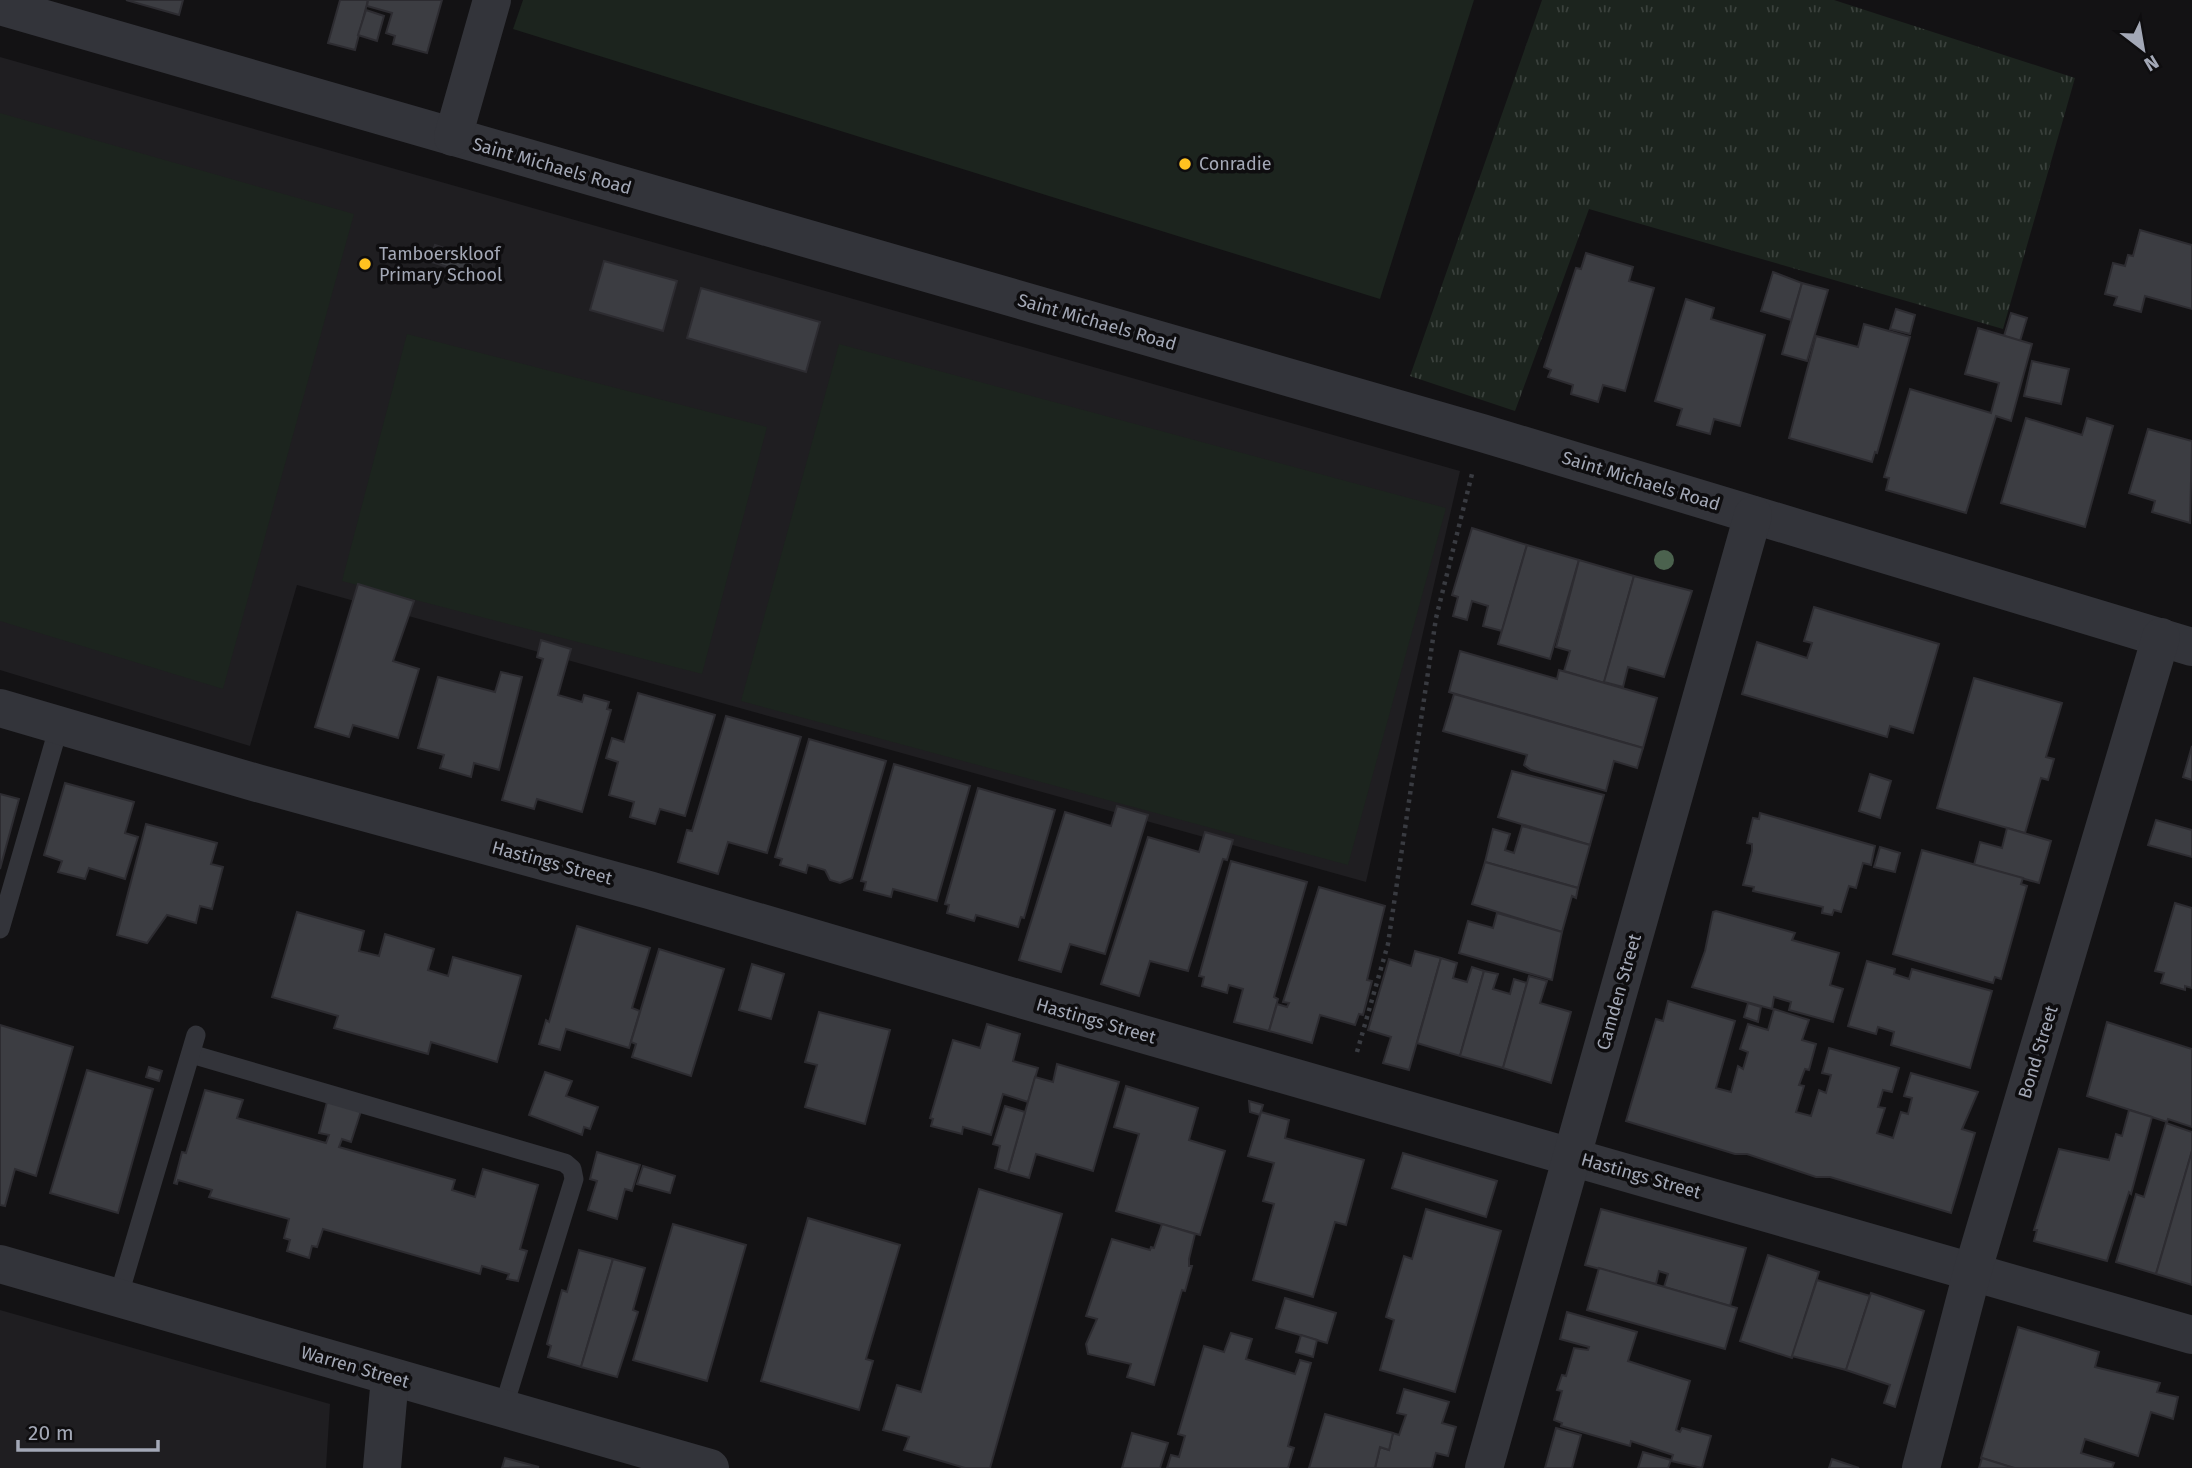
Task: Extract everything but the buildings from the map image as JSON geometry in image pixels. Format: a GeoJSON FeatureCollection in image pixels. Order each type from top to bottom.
{"type":"FeatureCollection","features":[{"type":"Feature","properties":{"kind":"street"},"geometry":{"type":"LineString","coordinates":[[453,137],[492,0]]}},
{"type":"Feature","properties":{"kind":"street","name":"Saint Michaels Road"},"geometry":{"type":"LineString","coordinates":[[0,6],[41,8],[453,137],[1482,433],[2176,642]]}},
{"type":"Feature","properties":{"kind":"street","name":"Camden Street"},"geometry":{"type":"LineString","coordinates":[[1484,1468],[1753,515]]}},
{"type":"Feature","properties":{"kind":"street","name":"Bond Street"},"geometry":{"type":"LineString","coordinates":[[1921,1468],[1972,1273],[2176,642]]}},
{"type":"Feature","properties":{"kind":"street","name":"Hastings Street"},"geometry":{"type":"LineString","coordinates":[[0,708],[649,890],[2192,1335]]}},
{"type":"Feature","properties":{"kind":"street","name":"Warren Street"},"geometry":{"type":"LineString","coordinates":[[0,1264],[710,1468]]}},
{"type":"Feature","properties":{"kind":"street"},"geometry":{"type":"LineString","coordinates":[[382,1468],[390,1377]]}},
{"type":"Feature","properties":{"kind":"lane"},"geometry":{"type":"LineString","coordinates":[[0,929],[59,726]]}},
{"type":"Feature","properties":{"kind":"lane"},"geometry":{"type":"LineString","coordinates":[[118,1298],[194,1044],[565,1163],[572,1169],[574,1179],[503,1409]]}},
{"type":"Feature","properties":{"kind":"path"},"geometry":{"type":"LineString","coordinates":[[1346,1092],[1388,944],[1436,618],[1482,433]]}},
{"type":"Feature","properties":{"kind":"shaded area","name":"Tamboerskloof Primary School"},"geometry":{"type":"Polygon","coordinates":[[[0,57],[1460,471],[1366,882],[297,585],[250,746],[0,670],[0,57]]]}},
{"type":"Feature","properties":{"kind":"shaded area"},"geometry":{"type":"Polygon","coordinates":[[[0,1310],[330,1404],[326,1468],[0,1468],[0,1310]]]}},
{"type":"Feature","properties":{"kind":"green space","name":"Conradie"},"geometry":{"type":"Polygon","coordinates":[[[523,0],[1474,0],[1380,299],[513,29],[523,0]]]}},
{"type":"Feature","properties":{"kind":"green space"},"geometry":{"type":"Polygon","coordinates":[[[1542,0],[1834,0],[2075,78],[2003,329],[1589,209],[1515,411],[1410,376],[1542,0]]]}},
{"type":"Feature","properties":{"kind":"green space"},"geometry":{"type":"Polygon","coordinates":[[[0,113],[354,214],[223,689],[0,621],[0,113]]]}},
{"type":"Feature","properties":{"kind":"green space"},"geometry":{"type":"Polygon","coordinates":[[[407,334],[767,427],[702,674],[342,581],[407,334]]]}},
{"type":"Feature","properties":{"kind":"green space"},"geometry":{"type":"Polygon","coordinates":[[[839,344],[1446,508],[1348,865],[741,701],[839,344]]]}},
{"type":"Feature","properties":{"kind":"place","name":"Conradie"},"geometry":{"type":"Point","coordinates":[1185,164]}},
{"type":"Feature","properties":{"kind":"place","name":"Tamboerskloof Primary School"},"geometry":{"type":"Point","coordinates":[365,264]}}]}
